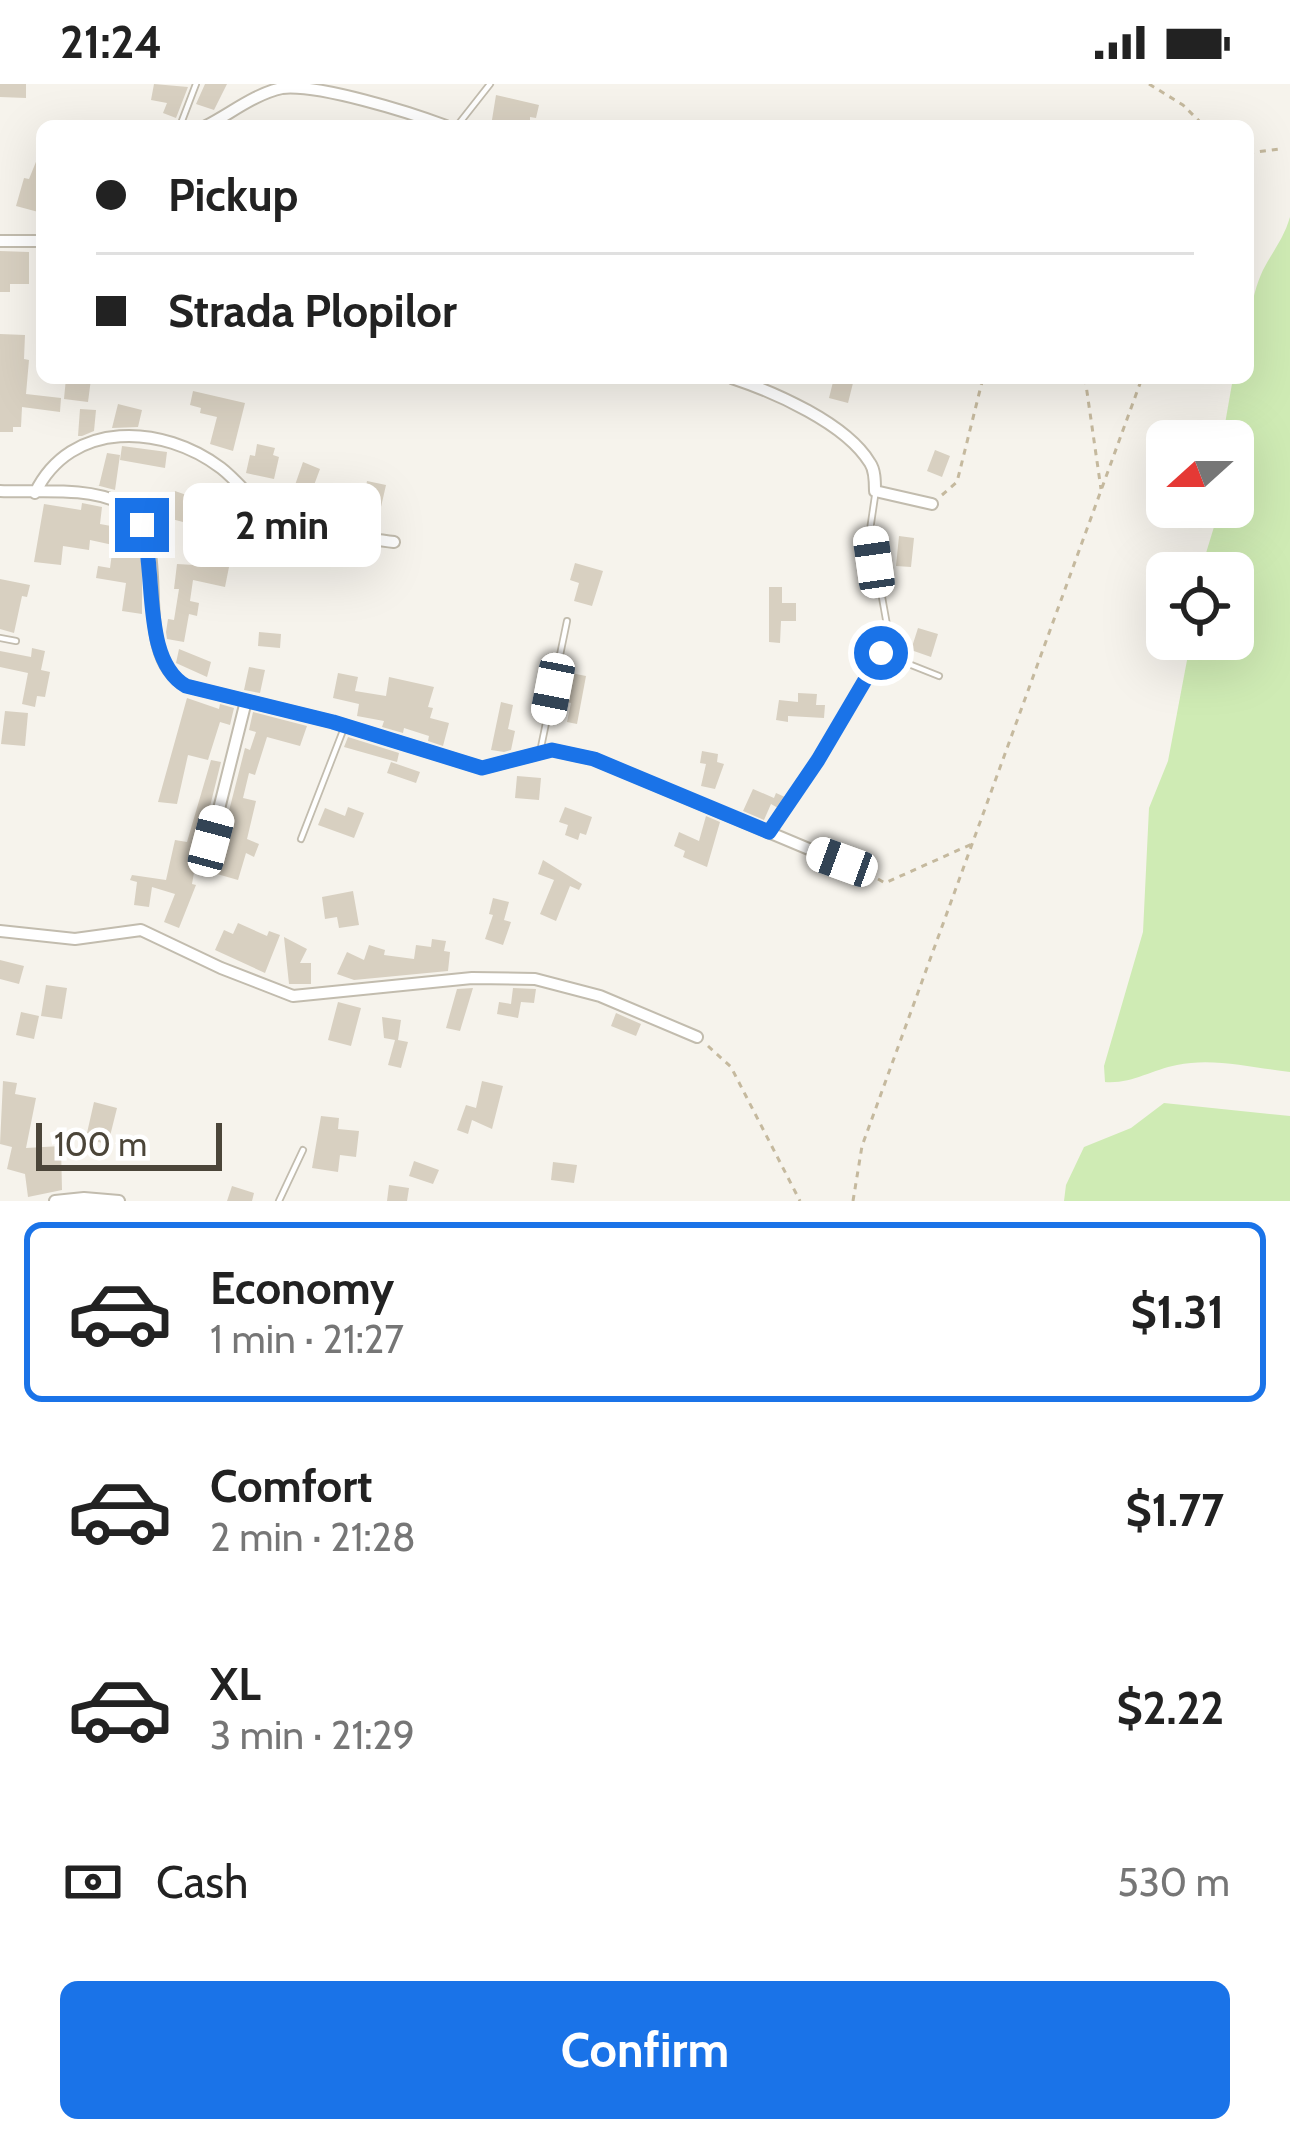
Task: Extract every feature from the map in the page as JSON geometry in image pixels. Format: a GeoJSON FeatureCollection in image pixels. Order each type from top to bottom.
{"type":"FeatureCollection","features":[{"type":"Feature","properties":{"kind":"street"},"geometry":{"type":"LineString","coordinates":[[218,120],[284,87],[337,94],[430,120]]}},
{"type":"Feature","properties":{"kind":"street"},"geometry":{"type":"LineString","coordinates":[[0,241],[36,241]]}},
{"type":"Feature","properties":{"kind":"street"},"geometry":{"type":"LineString","coordinates":[[749,384],[835,429],[873,466],[875,490],[932,504]]}},
{"type":"Feature","properties":{"kind":"street"},"geometry":{"type":"LineString","coordinates":[[35,493],[60,461],[82,444],[112,435],[148,437],[179,444],[217,465],[264,510],[287,524],[394,542]]}},
{"type":"Feature","properties":{"kind":"street"},"geometry":{"type":"LineString","coordinates":[[0,491],[104,496],[134,513],[147,540],[165,668],[186,686],[482,768],[552,750],[594,759],[866,873]]}},
{"type":"Feature","properties":{"kind":"street"},"geometry":{"type":"LineString","coordinates":[[204,869],[246,701]]}},
{"type":"Feature","properties":{"kind":"street"},"geometry":{"type":"LineString","coordinates":[[0,931],[75,939],[141,929],[293,996],[472,978],[536,980],[600,996],[697,1037]]}},
{"type":"Feature","properties":{"kind":"street"},"geometry":{"type":"LineString","coordinates":[[55,1201],[119,1201]]}},
{"type":"Feature","properties":{"kind":"lane"},"geometry":{"type":"LineString","coordinates":[[182,120],[196,84]]}},
{"type":"Feature","properties":{"kind":"lane"},"geometry":{"type":"LineString","coordinates":[[462,120],[490,84]]}},
{"type":"Feature","properties":{"kind":"lane"},"geometry":{"type":"LineString","coordinates":[[769,832],[881,653],[887,625],[870,530],[875,490]]}},
{"type":"Feature","properties":{"kind":"lane"},"geometry":{"type":"LineString","coordinates":[[540,752],[567,621]]}},
{"type":"Feature","properties":{"kind":"lane"},"geometry":{"type":"LineString","coordinates":[[0,638],[16,641]]}},
{"type":"Feature","properties":{"kind":"lane"},"geometry":{"type":"LineString","coordinates":[[881,653],[939,676]]}},
{"type":"Feature","properties":{"kind":"lane"},"geometry":{"type":"LineString","coordinates":[[301,839],[344,728]]}},
{"type":"Feature","properties":{"kind":"lane"},"geometry":{"type":"LineString","coordinates":[[279,1201],[303,1150]]}},
{"type":"Feature","properties":{"kind":"path"},"geometry":{"type":"LineString","coordinates":[[1149,84],[1198,120]]}},
{"type":"Feature","properties":{"kind":"path"},"geometry":{"type":"LineString","coordinates":[[1254,151],[1279,148]]}},
{"type":"Feature","properties":{"kind":"path"},"geometry":{"type":"LineString","coordinates":[[932,504],[957,482],[982,384]]}},
{"type":"Feature","properties":{"kind":"path"},"geometry":{"type":"LineString","coordinates":[[1086,384],[1101,490]]}},
{"type":"Feature","properties":{"kind":"path"},"geometry":{"type":"LineString","coordinates":[[853,1201],[862,1146],[1140,384]]}},
{"type":"Feature","properties":{"kind":"path"},"geometry":{"type":"LineString","coordinates":[[866,873],[885,883],[972,844]]}},
{"type":"Feature","properties":{"kind":"path"},"geometry":{"type":"LineString","coordinates":[[697,1037],[731,1066],[800,1201]]}},
{"type":"Feature","properties":{"kind":"green space"},"geometry":{"type":"Polygon","coordinates":[[[1290,217],[1290,1072],[1191,1063],[1105,1082],[1104,1066],[1143,932],[1149,808],[1168,761],[1187,660],[1254,660],[1254,552],[1206,552],[1214,528],[1254,528],[1254,420],[1226,420],[1232,384],[1254,384],[1254,296],[1290,217]]]}},
{"type":"Feature","properties":{"kind":"green space"},"geometry":{"type":"Polygon","coordinates":[[[1164,1103],[1290,1116],[1290,1201],[1064,1201],[1066,1185],[1084,1147],[1131,1128],[1164,1103]]]}},
{"type":"Feature","properties":{"kind":"building"},"geometry":{"type":"Polygon","coordinates":[[[0,84],[26,84],[26,98],[0,97],[0,84]]]}},
{"type":"Feature","properties":{"kind":"building"},"geometry":{"type":"Polygon","coordinates":[[[154,84],[188,87],[176,118],[163,113],[167,103],[151,100],[154,84]]]}},
{"type":"Feature","properties":{"kind":"building"},"geometry":{"type":"Polygon","coordinates":[[[205,84],[227,84],[214,110],[196,104],[205,84]]]}},
{"type":"Feature","properties":{"kind":"building"},"geometry":{"type":"Polygon","coordinates":[[[496,95],[539,105],[536,118],[530,120],[492,120],[496,95]]]}},
{"type":"Feature","properties":{"kind":"building"},"geometry":{"type":"Polygon","coordinates":[[[36,162],[36,211],[16,206],[24,178],[29,179],[36,162]]]}},
{"type":"Feature","properties":{"kind":"building"},"geometry":{"type":"Polygon","coordinates":[[[0,251],[29,252],[29,284],[10,284],[10,292],[0,292],[0,251]]]}},
{"type":"Feature","properties":{"kind":"building"},"geometry":{"type":"Polygon","coordinates":[[[0,334],[25,335],[26,394],[61,398],[60,412],[22,407],[21,427],[13,427],[13,432],[0,432],[0,334]]]}},
{"type":"Feature","properties":{"kind":"building"},"geometry":{"type":"Polygon","coordinates":[[[65,384],[90,384],[88,402],[64,399],[65,384]]]}},
{"type":"Feature","properties":{"kind":"building"},"geometry":{"type":"Polygon","coordinates":[[[832,384],[853,384],[848,403],[829,398],[832,384]]]}},
{"type":"Feature","properties":{"kind":"building"},"geometry":{"type":"Polygon","coordinates":[[[193,391],[245,403],[233,451],[210,444],[217,417],[190,405],[193,391]]]}},
{"type":"Feature","properties":{"kind":"building"},"geometry":{"type":"Polygon","coordinates":[[[118,404],[142,410],[138,427],[112,428],[118,404]]]}},
{"type":"Feature","properties":{"kind":"building"},"geometry":{"type":"Polygon","coordinates":[[[80,409],[96,410],[94,431],[78,436],[80,409]]]}},
{"type":"Feature","properties":{"kind":"building"},"geometry":{"type":"Polygon","coordinates":[[[257,444],[275,448],[273,455],[279,457],[274,479],[246,473],[257,444]]]}},
{"type":"Feature","properties":{"kind":"building"},"geometry":{"type":"Polygon","coordinates":[[[122,446],[167,452],[165,468],[120,460],[122,446]]]}},
{"type":"Feature","properties":{"kind":"building"},"geometry":{"type":"Polygon","coordinates":[[[935,450],[950,456],[942,477],[927,471],[935,450]]]}},
{"type":"Feature","properties":{"kind":"building"},"geometry":{"type":"Polygon","coordinates":[[[107,453],[120,455],[115,490],[99,486],[107,453]]]}},
{"type":"Feature","properties":{"kind":"building"},"geometry":{"type":"Polygon","coordinates":[[[303,462],[320,469],[307,504],[327,511],[335,487],[364,497],[367,481],[386,485],[376,529],[352,522],[350,527],[312,521],[286,511],[303,462]]]}},
{"type":"Feature","properties":{"kind":"building"},"geometry":{"type":"Polygon","coordinates":[[[175,491],[212,504],[206,528],[164,517],[167,500],[174,501],[175,491]]]}},
{"type":"Feature","properties":{"kind":"building"},"geometry":{"type":"Polygon","coordinates":[[[82,503],[102,507],[100,524],[133,530],[142,565],[142,614],[122,611],[126,583],[96,578],[98,566],[110,568],[113,545],[90,540],[89,550],[63,546],[61,565],[34,562],[44,504],[81,510],[82,503]]]}},
{"type":"Feature","properties":{"kind":"building"},"geometry":{"type":"Polygon","coordinates":[[[249,524],[262,527],[259,541],[278,545],[274,566],[258,563],[260,553],[249,550],[249,524]]]}},
{"type":"Feature","properties":{"kind":"building"},"geometry":{"type":"Polygon","coordinates":[[[295,536],[330,544],[327,553],[293,542],[295,536]]]}},
{"type":"Feature","properties":{"kind":"building"},"geometry":{"type":"Polygon","coordinates":[[[899,536],[914,538],[911,567],[896,566],[899,536]]]}},
{"type":"Feature","properties":{"kind":"building"},"geometry":{"type":"Polygon","coordinates":[[[575,563],[603,571],[592,606],[574,601],[579,583],[570,580],[575,563]]]}},
{"type":"Feature","properties":{"kind":"building"},"geometry":{"type":"Polygon","coordinates":[[[177,564],[229,567],[225,587],[193,580],[190,601],[199,603],[197,616],[189,614],[184,642],[167,639],[166,632],[168,619],[174,620],[177,564]]]}},
{"type":"Feature","properties":{"kind":"building"},"geometry":{"type":"Polygon","coordinates":[[[0,579],[30,585],[27,597],[22,596],[14,633],[0,629],[0,579]]]}},
{"type":"Feature","properties":{"kind":"building"},"geometry":{"type":"Polygon","coordinates":[[[769,587],[782,587],[782,603],[796,603],[796,621],[781,621],[780,643],[769,642],[769,587]]]}},
{"type":"Feature","properties":{"kind":"building"},"geometry":{"type":"Polygon","coordinates":[[[918,628],[938,634],[931,657],[911,650],[918,628]]]}},
{"type":"Feature","properties":{"kind":"building"},"geometry":{"type":"Polygon","coordinates":[[[259,632],[281,634],[280,648],[258,646],[259,632]]]}},
{"type":"Feature","properties":{"kind":"building"},"geometry":{"type":"Polygon","coordinates":[[[32,648],[45,651],[41,670],[50,672],[45,697],[37,696],[35,707],[22,704],[28,673],[0,667],[0,651],[31,657],[32,648]]]}},
{"type":"Feature","properties":{"kind":"building"},"geometry":{"type":"Polygon","coordinates":[[[179,649],[211,662],[207,677],[176,663],[179,649]]]}},
{"type":"Feature","properties":{"kind":"building"},"geometry":{"type":"Polygon","coordinates":[[[249,667],[265,670],[260,693],[244,690],[249,667]]]}},
{"type":"Feature","properties":{"kind":"building"},"geometry":{"type":"Polygon","coordinates":[[[566,672],[586,676],[577,724],[567,722],[571,703],[560,701],[566,672]]]}},
{"type":"Feature","properties":{"kind":"building"},"geometry":{"type":"Polygon","coordinates":[[[338,673],[358,677],[355,691],[386,696],[389,677],[434,687],[430,718],[449,723],[443,746],[428,741],[429,736],[404,728],[403,733],[382,727],[384,721],[357,716],[359,704],[333,698],[338,673]]]}},
{"type":"Feature","properties":{"kind":"building"},"geometry":{"type":"Polygon","coordinates":[[[798,693],[817,694],[816,705],[825,705],[824,718],[776,720],[779,700],[798,702],[798,693]]]}},
{"type":"Feature","properties":{"kind":"building"},"geometry":{"type":"Polygon","coordinates":[[[187,698],[219,709],[220,704],[234,708],[230,725],[220,722],[208,760],[188,755],[177,804],[158,802],[187,698]]]}},
{"type":"Feature","properties":{"kind":"building"},"geometry":{"type":"Polygon","coordinates":[[[501,702],[513,705],[508,729],[515,731],[511,750],[504,752],[491,750],[501,702]]]}},
{"type":"Feature","properties":{"kind":"building"},"geometry":{"type":"Polygon","coordinates":[[[5,711],[28,713],[25,746],[1,744],[5,711]]]}},
{"type":"Feature","properties":{"kind":"building"},"geometry":{"type":"Polygon","coordinates":[[[253,712],[307,726],[300,746],[267,737],[255,775],[249,773],[243,798],[256,801],[247,839],[259,844],[254,857],[246,853],[238,880],[217,874],[215,866],[245,748],[250,750],[256,732],[249,730],[253,712]]]}},
{"type":"Feature","properties":{"kind":"building"},"geometry":{"type":"Polygon","coordinates":[[[348,737],[399,753],[397,762],[344,747],[348,737]]]}},
{"type":"Feature","properties":{"kind":"building"},"geometry":{"type":"Polygon","coordinates":[[[702,751],[718,754],[717,762],[724,764],[715,789],[701,786],[706,764],[700,763],[702,751]]]}},
{"type":"Feature","properties":{"kind":"building"},"geometry":{"type":"Polygon","coordinates":[[[211,760],[221,762],[195,867],[192,884],[196,885],[179,928],[164,922],[175,894],[152,887],[149,907],[134,905],[137,882],[130,880],[132,875],[166,880],[175,840],[187,842],[211,760]]]}},
{"type":"Feature","properties":{"kind":"building"},"geometry":{"type":"Polygon","coordinates":[[[391,762],[420,772],[416,783],[387,773],[391,762]]]}},
{"type":"Feature","properties":{"kind":"building"},"geometry":{"type":"Polygon","coordinates":[[[517,776],[541,778],[539,800],[515,798],[517,776]]]}},
{"type":"Feature","properties":{"kind":"building"},"geometry":{"type":"Polygon","coordinates":[[[753,789],[774,798],[776,793],[785,797],[778,808],[771,804],[764,820],[743,811],[753,789]]]}},
{"type":"Feature","properties":{"kind":"building"},"geometry":{"type":"Polygon","coordinates":[[[348,807],[364,813],[354,838],[318,825],[325,808],[345,816],[348,807]]]}},
{"type":"Feature","properties":{"kind":"building"},"geometry":{"type":"Polygon","coordinates":[[[565,807],[592,817],[586,835],[580,833],[578,840],[565,835],[568,825],[559,822],[565,807]]]}},
{"type":"Feature","properties":{"kind":"building"},"geometry":{"type":"Polygon","coordinates":[[[706,816],[720,822],[707,867],[683,857],[685,851],[674,846],[679,832],[699,841],[706,816]]]}},
{"type":"Feature","properties":{"kind":"building"},"geometry":{"type":"Polygon","coordinates":[[[543,860],[582,884],[579,890],[570,886],[556,921],[540,914],[554,880],[538,874],[543,860]]]}},
{"type":"Feature","properties":{"kind":"building"},"geometry":{"type":"Polygon","coordinates":[[[353,891],[359,925],[339,928],[337,917],[325,919],[322,897],[353,891]]]}},
{"type":"Feature","properties":{"kind":"building"},"geometry":{"type":"Polygon","coordinates":[[[493,898],[509,902],[504,920],[511,922],[503,945],[485,939],[493,898]]]}},
{"type":"Feature","properties":{"kind":"building"},"geometry":{"type":"Polygon","coordinates":[[[238,923],[267,936],[269,931],[280,935],[265,973],[215,950],[224,930],[233,934],[238,923]]]}},
{"type":"Feature","properties":{"kind":"building"},"geometry":{"type":"Polygon","coordinates":[[[284,937],[307,949],[300,963],[311,963],[311,984],[289,984],[284,937]]]}},
{"type":"Feature","properties":{"kind":"building"},"geometry":{"type":"Polygon","coordinates":[[[432,939],[446,941],[448,971],[354,980],[337,974],[347,952],[364,960],[369,945],[385,950],[384,955],[414,959],[416,945],[431,947],[432,939]]]}},
{"type":"Feature","properties":{"kind":"building"},"geometry":{"type":"Polygon","coordinates":[[[0,960],[24,966],[19,984],[0,979],[0,960]]]}},
{"type":"Feature","properties":{"kind":"building"},"geometry":{"type":"Polygon","coordinates":[[[46,985],[67,988],[62,1019],[41,1016],[46,985]]]}},
{"type":"Feature","properties":{"kind":"building"},"geometry":{"type":"Polygon","coordinates":[[[473,988],[460,1031],[446,1028],[457,989],[473,988]]]}},
{"type":"Feature","properties":{"kind":"building"},"geometry":{"type":"Polygon","coordinates":[[[513,988],[536,989],[534,1003],[521,1002],[518,1018],[497,1014],[499,1002],[511,1004],[513,988]]]}},
{"type":"Feature","properties":{"kind":"building"},"geometry":{"type":"Polygon","coordinates":[[[338,1002],[361,1008],[351,1046],[328,1040],[338,1002]]]}},
{"type":"Feature","properties":{"kind":"building"},"geometry":{"type":"Polygon","coordinates":[[[21,1012],[39,1016],[34,1039],[16,1035],[21,1012]]]}},
{"type":"Feature","properties":{"kind":"building"},"geometry":{"type":"Polygon","coordinates":[[[616,1013],[641,1024],[636,1036],[611,1026],[616,1013]]]}},
{"type":"Feature","properties":{"kind":"building"},"geometry":{"type":"Polygon","coordinates":[[[382,1017],[401,1020],[398,1040],[408,1042],[401,1068],[388,1065],[395,1040],[384,1038],[382,1017]]]}},
{"type":"Feature","properties":{"kind":"building"},"geometry":{"type":"Polygon","coordinates":[[[3,1081],[17,1083],[15,1094],[36,1098],[26,1148],[61,1146],[62,1190],[28,1197],[25,1174],[7,1169],[12,1147],[0,1144],[3,1081]]]}},
{"type":"Feature","properties":{"kind":"building"},"geometry":{"type":"Polygon","coordinates":[[[482,1081],[503,1086],[492,1129],[472,1120],[468,1134],[457,1130],[466,1105],[476,1108],[482,1081]]]}},
{"type":"Feature","properties":{"kind":"building"},"geometry":{"type":"Polygon","coordinates":[[[94,1102],[117,1108],[108,1144],[87,1133],[94,1102]]]}},
{"type":"Feature","properties":{"kind":"building"},"geometry":{"type":"Polygon","coordinates":[[[321,1116],[339,1118],[338,1129],[359,1131],[356,1157],[340,1155],[338,1172],[312,1168],[321,1116]]]}},
{"type":"Feature","properties":{"kind":"building"},"geometry":{"type":"Polygon","coordinates":[[[414,1161],[439,1170],[433,1184],[409,1176],[414,1161]]]}},
{"type":"Feature","properties":{"kind":"building"},"geometry":{"type":"Polygon","coordinates":[[[553,1162],[577,1165],[574,1183],[551,1180],[553,1162]]]}},
{"type":"Feature","properties":{"kind":"building"},"geometry":{"type":"Polygon","coordinates":[[[389,1185],[409,1188],[407,1201],[387,1201],[389,1185]]]}},
{"type":"Feature","properties":{"kind":"building"},"geometry":{"type":"Polygon","coordinates":[[[232,1186],[254,1193],[252,1201],[227,1201],[232,1186]]]}},
{"type":"Feature","properties":{"kind":"route"},"geometry":{"type":"LineString","coordinates":[[142,525],[160,656],[171,677],[186,686],[333,722],[482,768],[552,750],[594,759],[769,832],[846,716],[881,653]]}}]}
